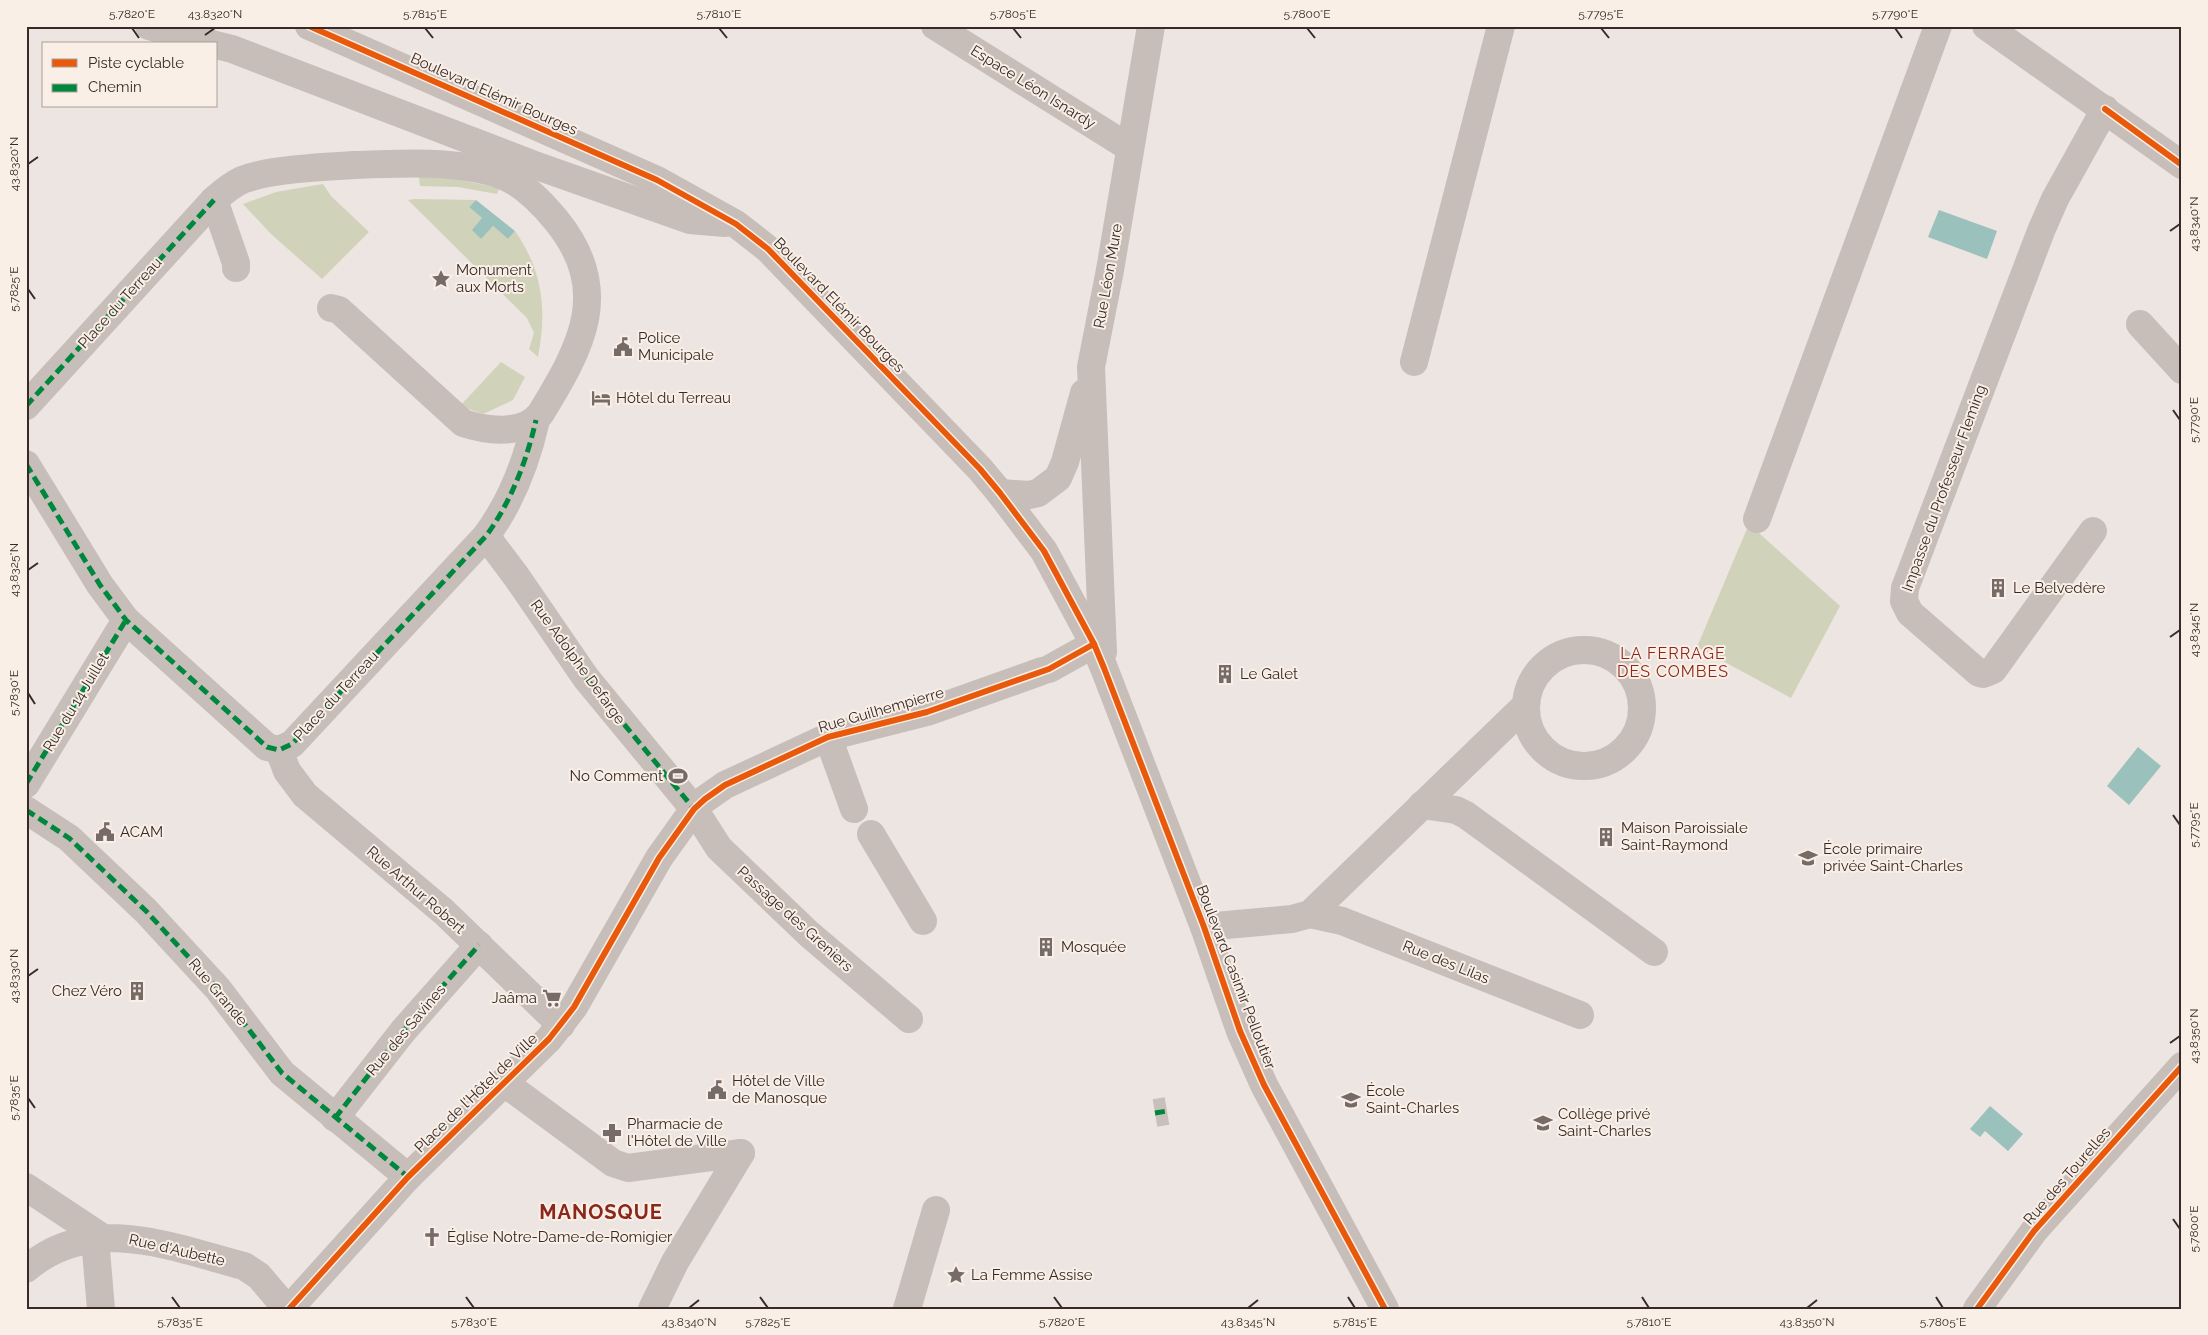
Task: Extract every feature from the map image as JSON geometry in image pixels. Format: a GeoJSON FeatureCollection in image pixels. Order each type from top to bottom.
{"type":"FeatureCollection","features":[{"type":"Feature","properties":{"kind":"street"},"geometry":{"type":"LineString","coordinates":[[149,26],[205,42]]}},
{"type":"Feature","properties":{"kind":"street","name":"Boulevard Elémir Bourges"},"geometry":{"type":"LineString","coordinates":[[309,26],[652,178],[736,224],[768,249],[1000,493],[1044,551],[1099,656]]}},
{"type":"Feature","properties":{"kind":"street","name":"Espace Léon Isnardy"},"geometry":{"type":"LineString","coordinates":[[936,26],[1130,148]]}},
{"type":"Feature","properties":{"kind":"street","name":"Rue Léon Mure"},"geometry":{"type":"LineString","coordinates":[[1099,582],[1091,368],[1152,26]]}},
{"type":"Feature","properties":{"kind":"street"},"geometry":{"type":"LineString","coordinates":[[1414,362],[1501,26]]}},
{"type":"Feature","properties":{"kind":"street"},"geometry":{"type":"LineString","coordinates":[[1757,520],[1938,26]]}},
{"type":"Feature","properties":{"kind":"street"},"geometry":{"type":"LineString","coordinates":[[1986,26],[2182,165]]}},
{"type":"Feature","properties":{"kind":"street"},"geometry":{"type":"LineString","coordinates":[[218,46],[232,49],[513,164],[690,220],[736,224]]}},
{"type":"Feature","properties":{"kind":"street","name":"Impasse du Professeur Fleming"},"geometry":{"type":"LineString","coordinates":[[2093,531],[1993,670],[1988,674],[1983,674],[1974,669],[1914,617],[1904,601],[1905,588],[2041,231],[2055,199],[2105,109]]}},
{"type":"Feature","properties":{"kind":"street","name":"Place du Terreau"},"geometry":{"type":"LineString","coordinates":[[26,406],[214,200],[232,185],[253,176],[314,168],[406,162],[477,168],[513,164],[532,194],[565,231],[578,255],[585,278],[588,295],[584,329],[578,348],[536,420],[526,461],[500,515],[486,536],[292,744],[279,750],[267,747],[126,620],[100,585],[26,464]]}},
{"type":"Feature","properties":{"kind":"street"},"geometry":{"type":"LineString","coordinates":[[214,200],[236,263],[236,268]]}},
{"type":"Feature","properties":{"kind":"street"},"geometry":{"type":"LineString","coordinates":[[331,308],[338,310],[463,423],[482,429],[501,431],[536,420]]}},
{"type":"Feature","properties":{"kind":"street"},"geometry":{"type":"LineString","coordinates":[[2140,324],[2182,370]]}},
{"type":"Feature","properties":{"kind":"street"},"geometry":{"type":"LineString","coordinates":[[1000,493],[1033,494],[1054,482],[1064,468],[1091,368]]}},
{"type":"Feature","properties":{"kind":"street","name":"Rue Adolphe Defarge"},"geometry":{"type":"LineString","coordinates":[[486,536],[586,678],[694,809]]}},
{"type":"Feature","properties":{"kind":"street"},"geometry":{"type":"LineString","coordinates":[[1044,551],[1099,582],[1099,656]]}},
{"type":"Feature","properties":{"kind":"street","name":"Rue du 14 Juillet"},"geometry":{"type":"LineString","coordinates":[[26,784],[126,620]]}},
{"type":"Feature","properties":{"kind":"street"},"geometry":{"type":"LineString","coordinates":[[1310,914],[1526,704],[1530,686],[1541,669],[1556,657],[1574,651],[1594,650],[1612,657],[1627,669],[1638,685],[1642,704],[1641,723],[1633,740],[1620,754],[1603,764],[1584,767],[1566,763],[1549,754],[1536,741],[1528,723],[1526,704]]}},
{"type":"Feature","properties":{"kind":"street","name":"Rue Guilhempierre"},"geometry":{"type":"LineString","coordinates":[[560,1025],[574,1006],[659,858],[694,809],[725,785],[828,737],[927,712],[1045,670],[1099,656]]}},
{"type":"Feature","properties":{"kind":"street","name":"Boulevard Casimir Pelloutier"},"geometry":{"type":"LineString","coordinates":[[1099,656],[1204,927],[1240,1031],[1264,1086],[1385,1309]]}},
{"type":"Feature","properties":{"kind":"street"},"geometry":{"type":"LineString","coordinates":[[828,737],[854,809]]}},
{"type":"Feature","properties":{"kind":"street","name":"Rue Arthur Robert"},"geometry":{"type":"LineString","coordinates":[[279,750],[287,771],[305,795],[444,912],[560,1025]]}},
{"type":"Feature","properties":{"kind":"street"},"geometry":{"type":"LineString","coordinates":[[1422,805],[1456,810],[1466,815],[1654,952]]}},
{"type":"Feature","properties":{"kind":"street","name":"Passage des Greniers"},"geometry":{"type":"LineString","coordinates":[[694,809],[718,848],[727,858],[809,934],[909,1019]]}},
{"type":"Feature","properties":{"kind":"street","name":"Rue Grande"},"geometry":{"type":"LineString","coordinates":[[26,810],[69,838],[146,911],[218,989],[282,1073],[408,1177]]}},
{"type":"Feature","properties":{"kind":"street"},"geometry":{"type":"LineString","coordinates":[[871,834],[923,921]]}},
{"type":"Feature","properties":{"kind":"street","name":"Boulevard Casimir Pelloutier"},"geometry":{"type":"LineString","coordinates":[[1204,927],[1292,919],[1310,914]]}},
{"type":"Feature","properties":{"kind":"street","name":"Rue des Lilas"},"geometry":{"type":"LineString","coordinates":[[1310,914],[1342,921],[1580,1015]]}},
{"type":"Feature","properties":{"kind":"street","name":"Rue des Savines"},"geometry":{"type":"LineString","coordinates":[[335,1118],[403,1031],[479,945]]}},
{"type":"Feature","properties":{"kind":"street","name":"Place de l'Hôtel de Ville"},"geometry":{"type":"LineString","coordinates":[[288,1309],[408,1177],[549,1039],[560,1025]]}},
{"type":"Feature","properties":{"kind":"street","name":"Rue des Tourelles"},"geometry":{"type":"LineString","coordinates":[[1977,1309],[2034,1231],[2182,1066]]}},
{"type":"Feature","properties":{"kind":"street","name":"Place de l'Hôtel de Ville"},"geometry":{"type":"LineString","coordinates":[[503,1082],[621,1167],[628,1168],[741,1153],[675,1262],[652,1309]]}},
{"type":"Feature","properties":{"kind":"street"},"geometry":{"type":"LineString","coordinates":[[26,1187],[99,1238],[101,1309]]}},
{"type":"Feature","properties":{"kind":"street"},"geometry":{"type":"LineString","coordinates":[[907,1309],[936,1210]]}},
{"type":"Feature","properties":{"kind":"street","name":"Rue d'Aubette"},"geometry":{"type":"LineString","coordinates":[[26,1269],[49,1252],[62,1246],[99,1238],[144,1240],[244,1266],[258,1276],[288,1309]]}},
{"type":"Feature","properties":{"kind":"green space"},"geometry":{"type":"Polygon","coordinates":[[[419,177],[456,179],[499,188],[497,194],[458,187],[420,186],[419,177]]]}},
{"type":"Feature","properties":{"kind":"green space"},"geometry":{"type":"Polygon","coordinates":[[[323,184],[331,196],[369,232],[322,279],[271,234],[243,204],[276,192],[323,184]]]}},
{"type":"Feature","properties":{"kind":"green space"},"geometry":{"type":"Polygon","coordinates":[[[408,200],[476,200],[469,207],[482,218],[480,239],[493,226],[508,239],[515,231],[532,261],[540,291],[542,323],[538,357],[529,349],[534,333],[527,318],[408,200]]]}},
{"type":"Feature","properties":{"kind":"green space"},"geometry":{"type":"Polygon","coordinates":[[[501,362],[525,377],[513,400],[483,414],[460,406],[501,362]]]}},
{"type":"Feature","properties":{"kind":"green space"},"geometry":{"type":"Polygon","coordinates":[[[1749,524],[1840,606],[1791,698],[1697,647],[1749,524]]]}},
{"type":"Feature","properties":{"kind":"water"},"geometry":{"type":"Polygon","coordinates":[[[476,200],[515,231],[508,239],[493,226],[481,239],[472,230],[482,218],[469,207],[476,200]]]}},
{"type":"Feature","properties":{"kind":"water"},"geometry":{"type":"Polygon","coordinates":[[[1939,210],[1997,231],[1987,259],[1928,237],[1939,210]]]}},
{"type":"Feature","properties":{"kind":"water"},"geometry":{"type":"Polygon","coordinates":[[[2138,747],[2161,766],[2129,805],[2107,786],[2138,747]]]}},
{"type":"Feature","properties":{"kind":"water"},"geometry":{"type":"Polygon","coordinates":[[[1990,1106],[2023,1134],[2008,1151],[1985,1131],[1980,1137],[1970,1129],[1990,1106]]]}},
{"type":"Feature","properties":{"kind":"tunnel"},"geometry":{"type":"LineString","coordinates":[[1155,1113],[1167,1111]]}},
{"type":"Feature","properties":{"kind":"marked path"},"geometry":{"type":"LineString","coordinates":[[26,406],[214,200]]}},
{"type":"Feature","properties":{"kind":"marked path"},"geometry":{"type":"LineString","coordinates":[[26,464],[100,585],[126,620],[267,747],[279,750],[292,744],[486,536],[503,509],[517,480],[536,420]]}},
{"type":"Feature","properties":{"kind":"marked path"},"geometry":{"type":"LineString","coordinates":[[26,784],[126,620]]}},
{"type":"Feature","properties":{"kind":"marked path"},"geometry":{"type":"LineString","coordinates":[[586,678],[694,809]]}},
{"type":"Feature","properties":{"kind":"marked path"},"geometry":{"type":"LineString","coordinates":[[26,810],[69,838],[146,911],[218,989],[282,1073],[408,1177]]}},
{"type":"Feature","properties":{"kind":"marked path"},"geometry":{"type":"LineString","coordinates":[[335,1118],[403,1031],[479,945]]}},
{"type":"Feature","properties":{"kind":"marked path"},"geometry":{"type":"LineString","coordinates":[[1155,1113],[1167,1111]]}},
{"type":"Feature","properties":{"kind":"cycle path"},"geometry":{"type":"LineString","coordinates":[[309,26],[657,180],[736,224],[768,249],[980,469],[1044,551],[1094,644],[1204,927],[1240,1031],[1264,1085],[1385,1309]]}},
{"type":"Feature","properties":{"kind":"cycle path"},"geometry":{"type":"LineString","coordinates":[[2105,109],[2182,165]]}},
{"type":"Feature","properties":{"kind":"cycle path"},"geometry":{"type":"LineString","coordinates":[[289,1309],[408,1177],[549,1039],[574,1007],[659,858],[694,809],[705,799],[725,785],[828,737],[927,712],[1049,669],[1094,644]]}},
{"type":"Feature","properties":{"kind":"cycle path"},"geometry":{"type":"LineString","coordinates":[[1977,1309],[2034,1231],[2182,1066]]}},
{"type":"Feature","properties":{"kind":"place","name":"Monument aux Morts"},"geometry":{"type":"Point","coordinates":[441,279]}},
{"type":"Feature","properties":{"kind":"place","name":"Police Municipale"},"geometry":{"type":"Point","coordinates":[623,347]}},
{"type":"Feature","properties":{"kind":"place","name":"Hôtel du Terreau"},"geometry":{"type":"Point","coordinates":[601,398]}},
{"type":"Feature","properties":{"kind":"place","name":"Le Belvedère"},"geometry":{"type":"Point","coordinates":[1998,588]}},
{"type":"Feature","properties":{"kind":"place","name":"Le Galet"},"geometry":{"type":"Point","coordinates":[1225,674]}},
{"type":"Feature","properties":{"kind":"place","name":"No Comment"},"geometry":{"type":"Point","coordinates":[678,776]}},
{"type":"Feature","properties":{"kind":"place","name":"ACAM"},"geometry":{"type":"Point","coordinates":[105,832]}},
{"type":"Feature","properties":{"kind":"place","name":"Maison Paroissiale Saint-Raymond"},"geometry":{"type":"Point","coordinates":[1606,837]}},
{"type":"Feature","properties":{"kind":"place","name":"École primaire privée Saint-Charles"},"geometry":{"type":"Point","coordinates":[1808,858]}},
{"type":"Feature","properties":{"kind":"place","name":"Mosquée"},"geometry":{"type":"Point","coordinates":[1046,947]}},
{"type":"Feature","properties":{"kind":"place","name":"Chez Véro"},"geometry":{"type":"Point","coordinates":[137,991]}},
{"type":"Feature","properties":{"kind":"place","name":"Jaâma"},"geometry":{"type":"Point","coordinates":[552,998]}},
{"type":"Feature","properties":{"kind":"place","name":"Hôtel de Ville de Manosque"},"geometry":{"type":"Point","coordinates":[717,1090]}},
{"type":"Feature","properties":{"kind":"place","name":"École Saint-Charles"},"geometry":{"type":"Point","coordinates":[1351,1100]}},
{"type":"Feature","properties":{"kind":"place","name":"Collège privé Saint-Charles"},"geometry":{"type":"Point","coordinates":[1543,1123]}},
{"type":"Feature","properties":{"kind":"place","name":"Pharmacie de l'Hôtel de Ville"},"geometry":{"type":"Point","coordinates":[612,1133]}},
{"type":"Feature","properties":{"kind":"place","name":"Église Notre-Dame-de-Romigier"},"geometry":{"type":"Point","coordinates":[432,1237]}},
{"type":"Feature","properties":{"kind":"place","name":"La Femme Assise"},"geometry":{"type":"Point","coordinates":[956,1275]}},
{"type":"Feature","properties":{"kind":"district","name":"LA FERRAGE DES COMBES"},"geometry":{"type":"Point","coordinates":[1673,662]}},
{"type":"Feature","properties":{"kind":"district","name":"MANOSQUE"},"geometry":{"type":"Point","coordinates":[601,1212]}}]}
